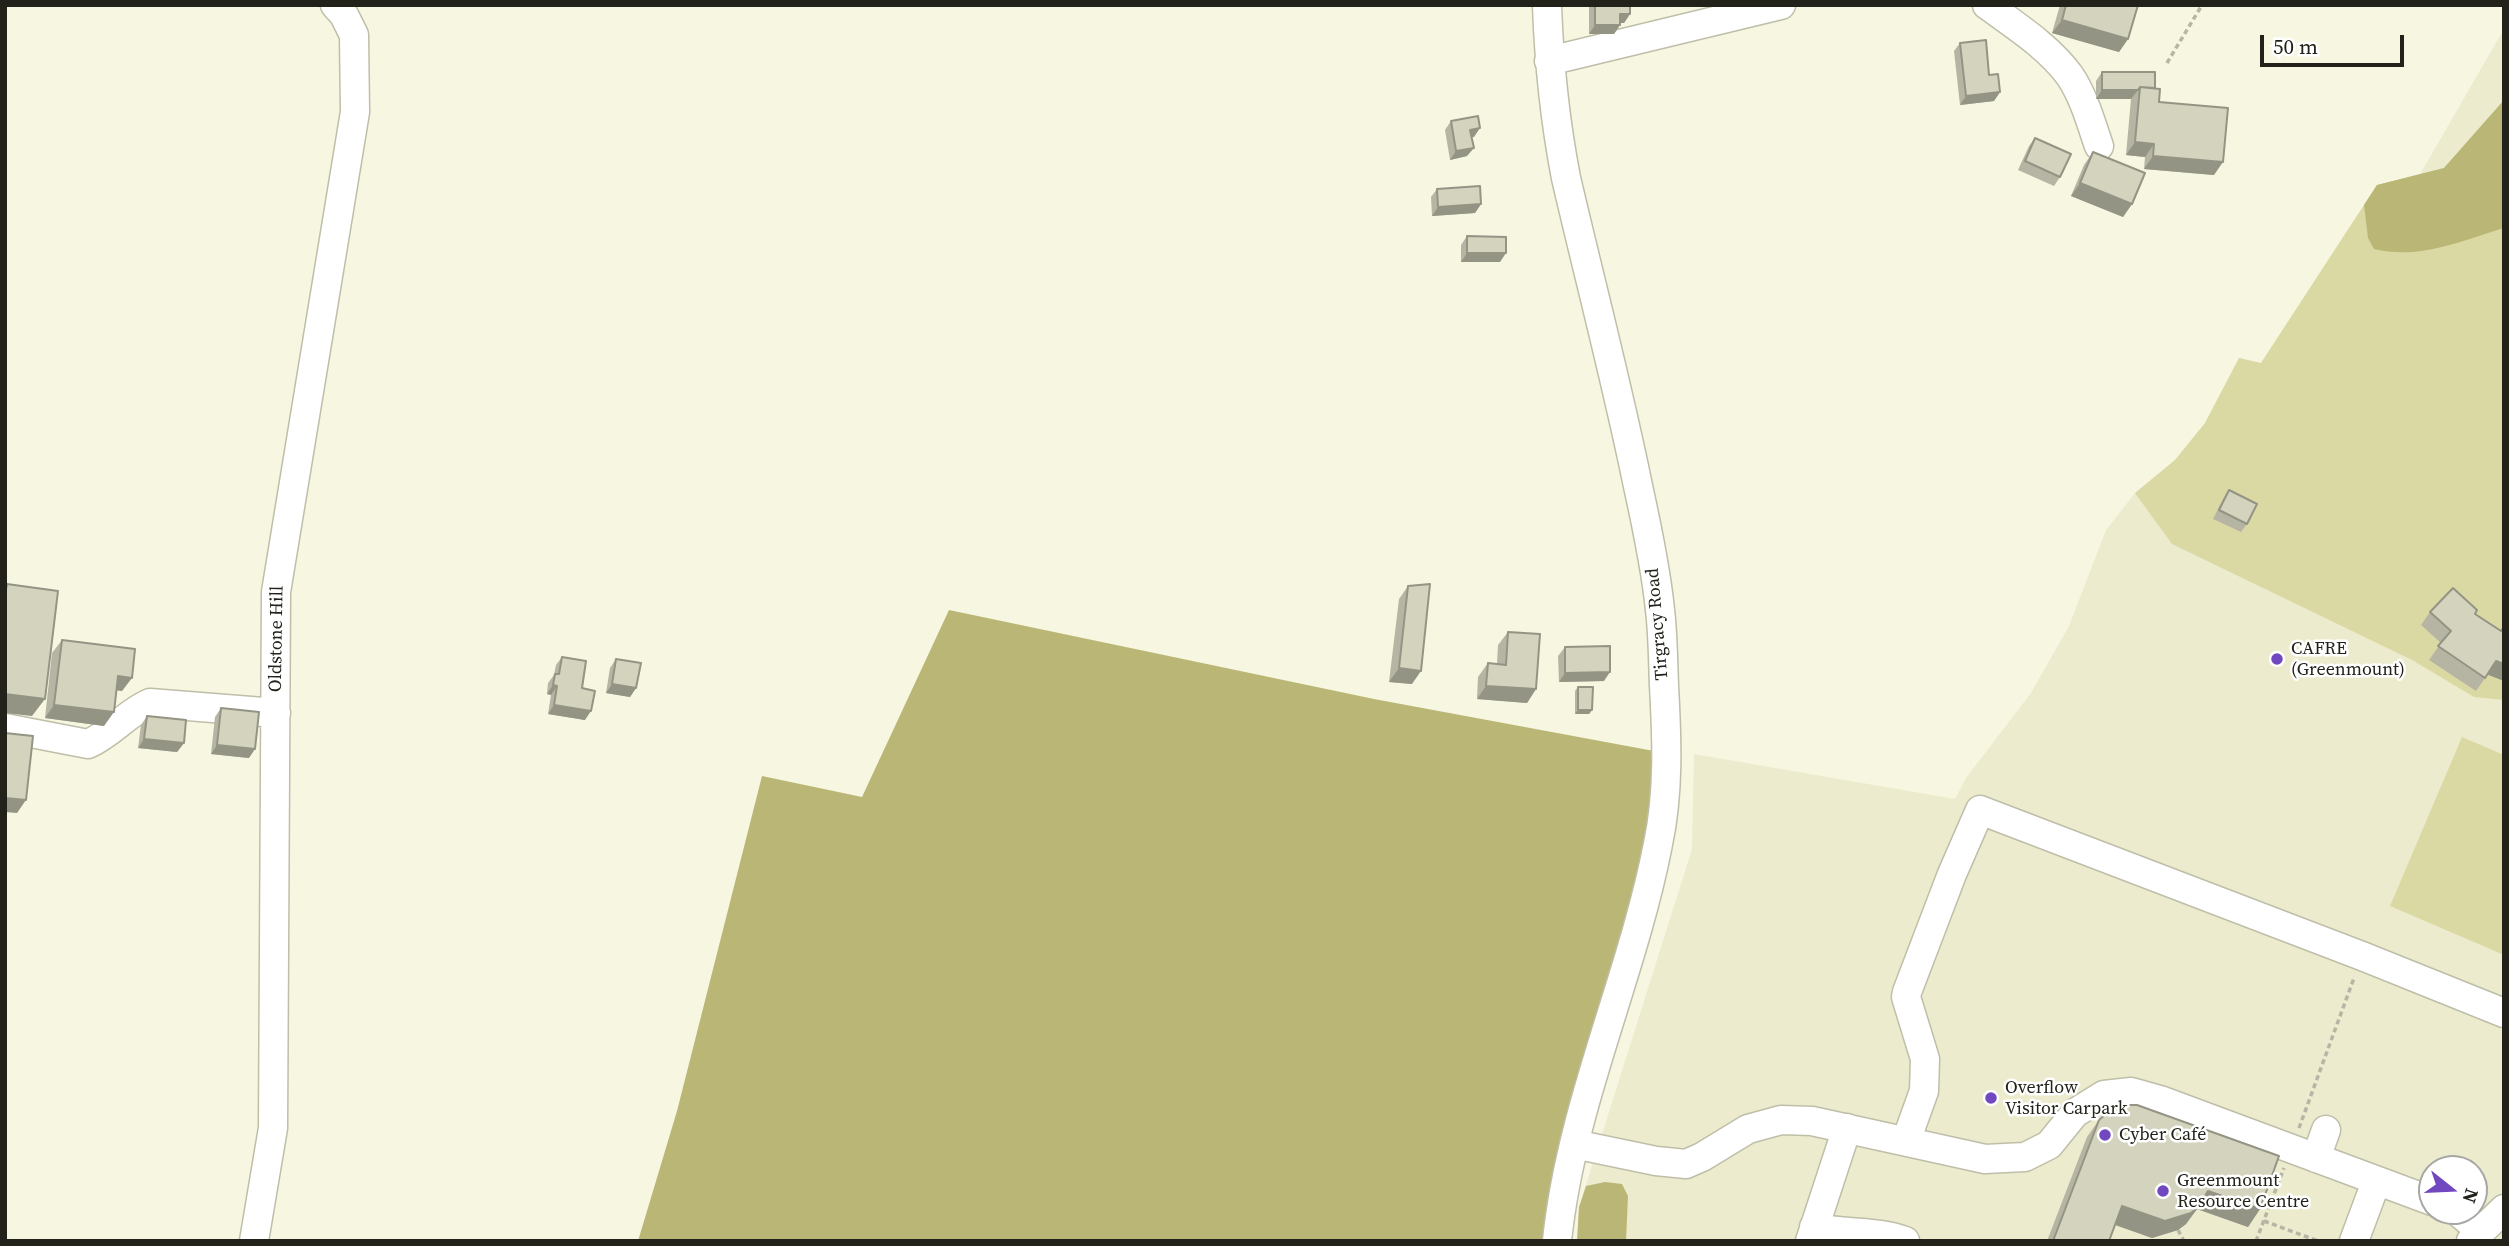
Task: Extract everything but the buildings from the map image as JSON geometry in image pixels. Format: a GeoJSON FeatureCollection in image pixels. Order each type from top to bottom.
{"type":"FeatureCollection","features":[{"type":"Feature","properties":{"kind":"street","name":"Oldstone Hill"},"geometry":{"type":"LineString","coordinates":[[254,1241],[273,1128],[276,592],[355,112],[354,35],[344,15],[335,5]]}},
{"type":"Feature","properties":{"kind":"street","name":"Tirgracy Road"},"geometry":{"type":"LineString","coordinates":[[1547,5],[1549,61],[1566,178],[1625,461],[1660,609],[1666,731],[1666,783],[1659,843],[1630,958],[1574,1144],[1557,1241]]}},
{"type":"Feature","properties":{"kind":"street"},"geometry":{"type":"LineString","coordinates":[[1549,61],[1781,5]]}},
{"type":"Feature","properties":{"kind":"street"},"geometry":{"type":"LineString","coordinates":[[1987,5],[2034,40],[2070,77],[2083,102],[2099,146]]}},
{"type":"Feature","properties":{"kind":"street"},"geometry":{"type":"LineString","coordinates":[[5,728],[85,744],[95,741],[150,703],[276,713]]}},
{"type":"Feature","properties":{"kind":"street"},"geometry":{"type":"LineString","coordinates":[[1906,1141],[1924,1091],[1925,1059],[1906,998],[1907,992],[1952,874],[1980,810],[2504,1013]]}},
{"type":"Feature","properties":{"kind":"street"},"geometry":{"type":"LineString","coordinates":[[1574,1144],[1656,1161],[1686,1164],[1748,1129],[1782,1121],[1812,1121],[1985,1159],[2025,1157],[2049,1145],[2075,1113],[2094,1101],[2104,1095],[2131,1092],[2163,1101],[2418,1196]]}},
{"type":"Feature","properties":{"kind":"street"},"geometry":{"type":"LineString","coordinates":[[1847,1128],[1812,1234],[1831,1231],[1864,1232],[1905,1241]]}},
{"type":"Feature","properties":{"kind":"street"},"geometry":{"type":"LineString","coordinates":[[2303,1154],[2326,1130]]}},
{"type":"Feature","properties":{"kind":"street"},"geometry":{"type":"LineString","coordinates":[[2354,1241],[2376,1182]]}},
{"type":"Feature","properties":{"kind":"street"},"geometry":{"type":"LineString","coordinates":[[2476,1236],[2504,1209]]}},
{"type":"Feature","properties":{"kind":"path"},"geometry":{"type":"LineString","coordinates":[[2167,63],[2202,5]]}},
{"type":"Feature","properties":{"kind":"path"},"geometry":{"type":"LineString","coordinates":[[2256,1241],[2273,1198],[2303,1154],[2362,956]]}},
{"type":"Feature","properties":{"kind":"path"},"geometry":{"type":"LineString","coordinates":[[2273,1198],[2292,1205]]}},
{"type":"Feature","properties":{"kind":"path"},"geometry":{"type":"LineString","coordinates":[[2264,1221],[2318,1241]]}},
{"type":"Feature","properties":{"kind":"path"},"geometry":{"type":"LineString","coordinates":[[2178,1230],[2184,1241]]}},
{"type":"Feature","properties":{"kind":"shaded area","name":"CAFRE (Greenmount)"},"geometry":{"type":"Polygon","coordinates":[[[2504,29],[2504,1241],[1577,1241],[1579,1207],[1692,849],[1694,754],[1955,799],[1966,778],[2031,693],[2069,626],[2106,530],[2135,493],[2175,460],[2205,423],[2239,358],[2261,363],[2377,185],[2419,176],[2504,29]]]}},
{"type":"Feature","properties":{"kind":"shaded area"},"geometry":{"type":"Polygon","coordinates":[[[2504,100],[2504,700],[2474,697],[2412,660],[2172,544],[2135,493],[2175,460],[2205,423],[2239,358],[2261,363],[2377,185],[2444,168],[2504,100]]]}},
{"type":"Feature","properties":{"kind":"shaded area"},"geometry":{"type":"Polygon","coordinates":[[[2504,100],[2504,228],[2424,251],[2391,252],[2374,249],[2368,238],[2364,205],[2377,185],[2444,168],[2504,100]]]}},
{"type":"Feature","properties":{"kind":"shaded area"},"geometry":{"type":"Polygon","coordinates":[[[949,610],[1374,699],[1654,751],[1652,828],[1557,1157],[1544,1241],[638,1241],[677,1111],[762,776],[862,797],[949,610]]]}},
{"type":"Feature","properties":{"kind":"shaded area"},"geometry":{"type":"Polygon","coordinates":[[[2462,737],[2504,755],[2504,955],[2390,906],[2462,737]]]}},
{"type":"Feature","properties":{"kind":"shaded area"},"geometry":{"type":"Polygon","coordinates":[[[1605,1182],[1622,1184],[1628,1196],[1626,1241],[1577,1241],[1579,1207],[1586,1186],[1605,1182]]]}},
{"type":"Feature","properties":{"kind":"place","name":"CAFRE (Greenmount)"},"geometry":{"type":"Point","coordinates":[2277,659]}},
{"type":"Feature","properties":{"kind":"place","name":"Overflow Visitor Carpark"},"geometry":{"type":"Point","coordinates":[1991,1098]}},
{"type":"Feature","properties":{"kind":"place","name":"Cyber Café"},"geometry":{"type":"Point","coordinates":[2105,1135]}},
{"type":"Feature","properties":{"kind":"place","name":"Greenmount Resource Centre"},"geometry":{"type":"Point","coordinates":[2163,1191]}}]}
